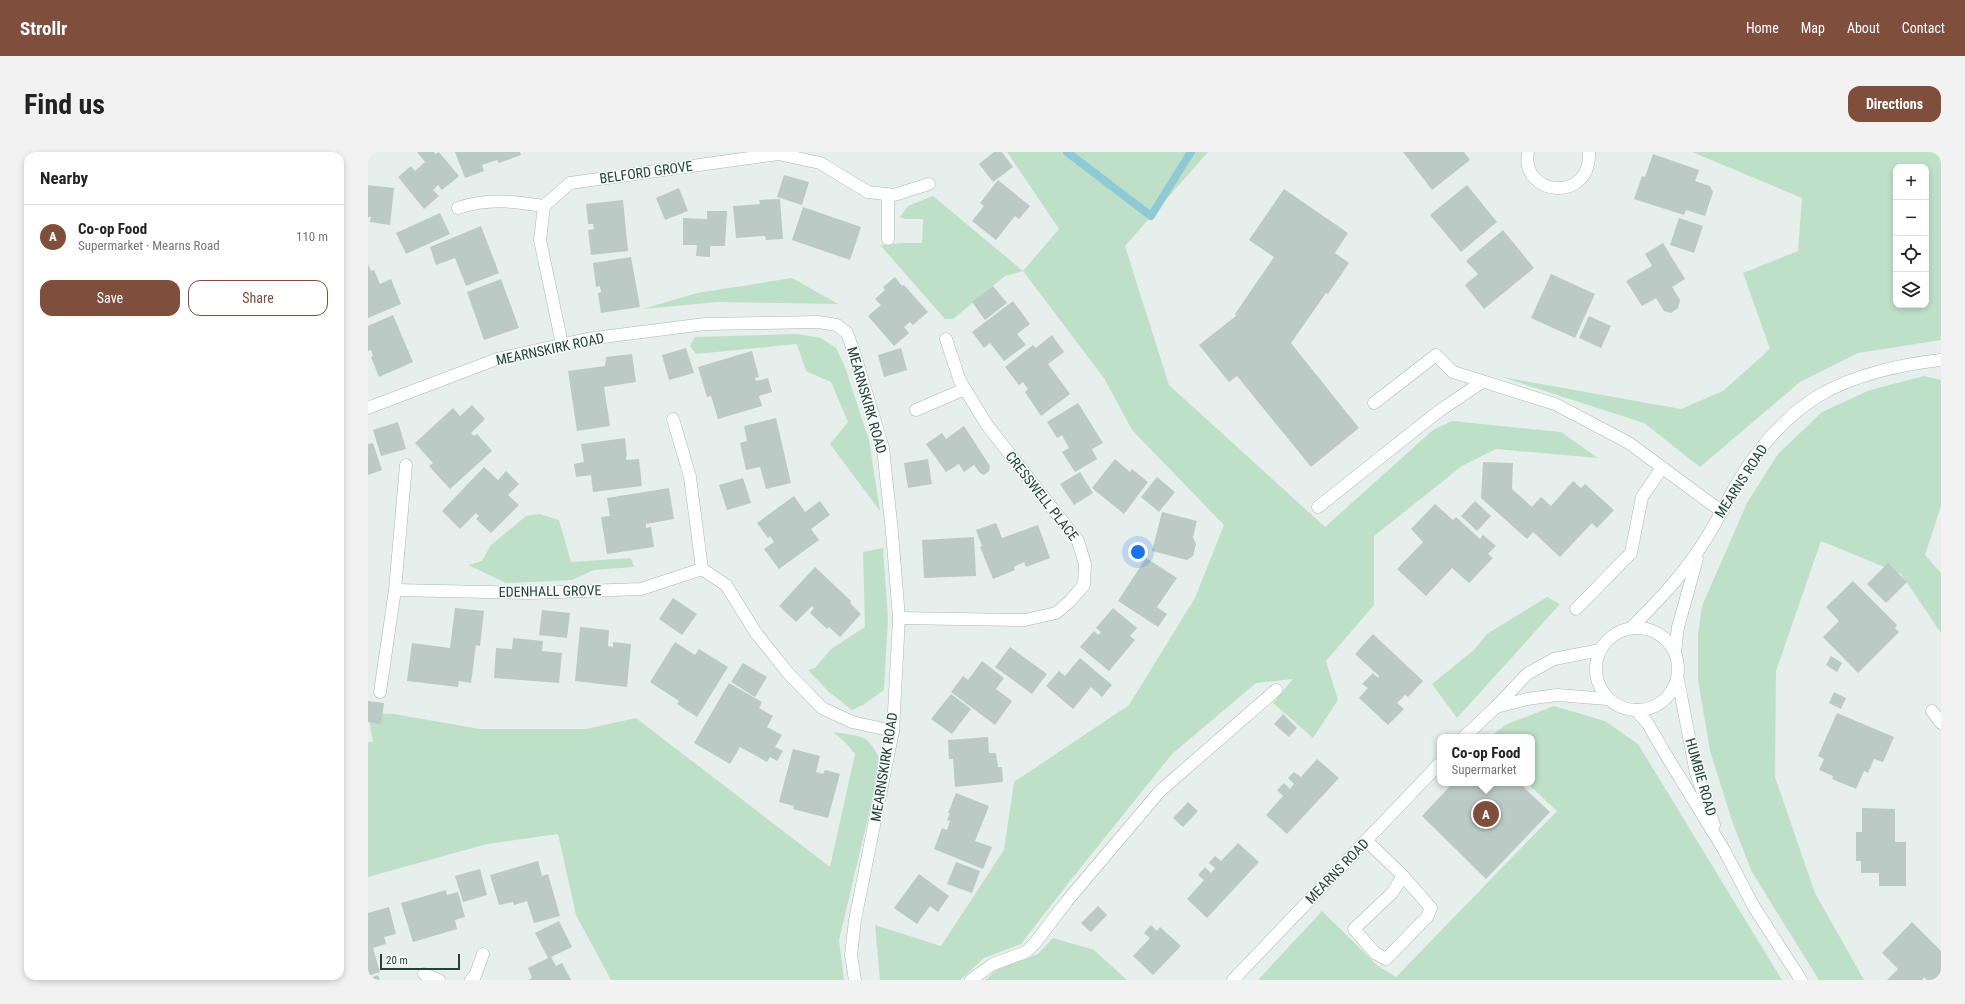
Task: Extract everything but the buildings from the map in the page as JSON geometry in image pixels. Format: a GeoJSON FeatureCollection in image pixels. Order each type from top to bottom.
{"type":"FeatureCollection","features":[{"type":"Feature","properties":{"kind":"street"},"geometry":{"type":"LineString","coordinates":[[1528,152],[1529,168],[1534,178],[1542,185],[1553,189],[1574,185],[1582,178],[1587,170],[1589,152]]}},
{"type":"Feature","properties":{"kind":"street","name":"BELFORD GROVE"},"geometry":{"type":"LineString","coordinates":[[544,206],[570,183],[778,154],[820,163],[868,192],[894,195],[929,184]]}},
{"type":"Feature","properties":{"kind":"street"},"geometry":{"type":"LineString","coordinates":[[888,194],[888,239]]}},
{"type":"Feature","properties":{"kind":"street"},"geometry":{"type":"LineString","coordinates":[[458,208],[487,201],[506,201],[544,206],[540,240],[562,344]]}},
{"type":"Feature","properties":{"kind":"street","name":"MEARNSKIRK ROAD"},"geometry":{"type":"LineString","coordinates":[[368,408],[497,359],[587,339],[705,324],[818,322],[837,325],[846,333],[855,355],[883,448],[892,532],[898,618],[893,731],[855,920],[851,955],[855,980]]}},
{"type":"Feature","properties":{"kind":"street","name":"CRESSWELL PLACE"},"geometry":{"type":"LineString","coordinates":[[898,618],[1025,620],[1056,613],[1070,601],[1084,585],[1085,564],[1078,541],[987,425],[960,381],[946,339]]}},
{"type":"Feature","properties":{"kind":"street"},"geometry":{"type":"LineString","coordinates":[[1374,403],[1436,355],[1453,372],[1555,404],[1629,443],[1721,511]]}},
{"type":"Feature","properties":{"kind":"street","name":"MEARNS ROAD"},"geometry":{"type":"LineString","coordinates":[[1675,652],[1678,627],[1686,596],[1702,547],[1721,511],[1756,455],[1784,422],[1820,395],[1857,378],[1916,362],[1941,360]]}},
{"type":"Feature","properties":{"kind":"street"},"geometry":{"type":"LineString","coordinates":[[1318,507],[1439,411],[1482,382]]}},
{"type":"Feature","properties":{"kind":"street"},"geometry":{"type":"LineString","coordinates":[[916,410],[965,389]]}},
{"type":"Feature","properties":{"kind":"street"},"geometry":{"type":"LineString","coordinates":[[673,419],[690,477],[702,569],[726,585],[756,634],[788,673],[822,708],[852,722],[893,731]]}},
{"type":"Feature","properties":{"kind":"street"},"geometry":{"type":"LineString","coordinates":[[380,692],[395,590],[406,465]]}},
{"type":"Feature","properties":{"kind":"street"},"geometry":{"type":"LineString","coordinates":[[1576,609],[1631,553],[1642,496],[1662,468]]}},
{"type":"Feature","properties":{"kind":"street","name":"MEARNS ROAD"},"geometry":{"type":"LineString","coordinates":[[1631,628],[1671,586],[1702,547]]}},
{"type":"Feature","properties":{"kind":"street","name":"EDENHALL GROVE"},"geometry":{"type":"LineString","coordinates":[[395,590],[530,593],[641,589],[702,569]]}},
{"type":"Feature","properties":{"kind":"street"},"geometry":{"type":"LineString","coordinates":[[1496,707],[1527,699],[1556,695],[1608,699],[1626,709],[1637,711],[1650,709],[1663,702],[1672,692],[1678,680],[1679,666],[1675,652],[1668,641],[1657,633],[1645,628],[1631,628],[1619,632],[1608,639],[1600,650],[1596,676],[1608,699]]}},
{"type":"Feature","properties":{"kind":"street"},"geometry":{"type":"LineString","coordinates":[[1467,734],[1496,707],[1527,674],[1554,659],[1600,650]]}},
{"type":"Feature","properties":{"kind":"street","name":"HUMBIE ROAD"},"geometry":{"type":"LineString","coordinates":[[1678,680],[1696,773],[1724,850]]}},
{"type":"Feature","properties":{"kind":"street"},"geometry":{"type":"LineString","coordinates":[[971,980],[993,964],[1026,952],[1036,944],[1067,901],[1160,791],[1276,690]]}},
{"type":"Feature","properties":{"kind":"street","name":"HUMBIE ROAD"},"geometry":{"type":"LineString","coordinates":[[1637,711],[1648,724],[1724,850],[1754,907],[1801,980]]}},
{"type":"Feature","properties":{"kind":"street"},"geometry":{"type":"LineString","coordinates":[[1932,711],[1941,723]]}},
{"type":"Feature","properties":{"kind":"street","name":"MEARNS ROAD"},"geometry":{"type":"LineString","coordinates":[[1233,980],[1437,766]]}},
{"type":"Feature","properties":{"kind":"street"},"geometry":{"type":"LineString","coordinates":[[1366,840],[1403,876],[1430,908],[1427,917],[1386,959],[1375,953],[1354,930],[1392,892],[1403,876]]}},
{"type":"Feature","properties":{"kind":"street"},"geometry":{"type":"LineString","coordinates":[[471,980],[475,976],[483,954]]}},
{"type":"Feature","properties":{"kind":"street"},"geometry":{"type":"LineString","coordinates":[[424,974],[439,980]]}},
{"type":"Feature","properties":{"kind":"green space"},"geometry":{"type":"Polygon","coordinates":[[[1007,152],[1208,152],[1125,246],[1169,385],[1325,527],[1433,430],[1452,421],[1561,432],[1598,458],[1496,449],[1462,466],[1374,536],[1374,605],[1326,661],[1338,700],[1313,738],[1273,703],[1293,679],[1256,683],[1172,754],[1021,944],[984,958],[960,980],[880,980],[875,925],[941,946],[1004,850],[1014,782],[1129,705],[1195,598],[1224,525],[1132,430],[1104,378],[1023,271],[1059,229],[1007,152]]]}},
{"type":"Feature","properties":{"kind":"green space"},"geometry":{"type":"Polygon","coordinates":[[[1692,152],[1941,152],[1941,340],[1858,353],[1800,382],[1700,467],[1644,423],[1502,377],[1681,409],[1723,391],[1770,349],[1743,273],[1798,251],[1802,198],[1692,152]]]}},
{"type":"Feature","properties":{"kind":"green space"},"geometry":{"type":"Polygon","coordinates":[[[933,196],[1023,271],[1005,276],[953,319],[945,319],[880,245],[922,243],[923,219],[904,219],[900,217],[908,206],[933,196]]]}},
{"type":"Feature","properties":{"kind":"green space"},"geometry":{"type":"Polygon","coordinates":[[[792,278],[838,304],[718,302],[643,309],[697,293],[792,278]]]}},
{"type":"Feature","properties":{"kind":"green space"},"geometry":{"type":"Polygon","coordinates":[[[797,334],[821,338],[836,348],[845,367],[869,440],[880,511],[830,444],[848,422],[831,382],[806,371],[797,344],[696,354],[690,346],[695,337],[797,334]]]}},
{"type":"Feature","properties":{"kind":"green space"},"geometry":{"type":"Polygon","coordinates":[[[1924,376],[1941,380],[1941,506],[1925,555],[1941,573],[1941,633],[1901,574],[1821,541],[1776,671],[1775,777],[1815,893],[1864,980],[1819,980],[1752,872],[1733,824],[1710,751],[1698,680],[1698,634],[1702,606],[1747,503],[1778,454],[1822,412],[1870,390],[1924,376]]]}},
{"type":"Feature","properties":{"kind":"green space"},"geometry":{"type":"Polygon","coordinates":[[[540,514],[559,520],[571,562],[631,558],[634,567],[594,570],[572,580],[506,583],[468,565],[482,561],[491,545],[526,516],[540,514]]]}},
{"type":"Feature","properties":{"kind":"green space"},"geometry":{"type":"Polygon","coordinates":[[[883,548],[888,619],[884,690],[863,705],[852,710],[829,692],[808,670],[815,668],[831,649],[865,627],[863,552],[883,548]]]}},
{"type":"Feature","properties":{"kind":"green space"},"geometry":{"type":"Polygon","coordinates":[[[1547,597],[1560,604],[1457,718],[1432,684],[1474,650],[1487,634],[1547,597]]]}},
{"type":"Feature","properties":{"kind":"green space"},"geometry":{"type":"Polygon","coordinates":[[[1554,706],[1605,721],[1638,744],[1782,980],[1258,980],[1322,911],[1378,966],[1396,977],[1557,811],[1530,786],[1535,786],[1535,734],[1494,734],[1505,725],[1554,706]]]}},
{"type":"Feature","properties":{"kind":"green space"},"geometry":{"type":"Polygon","coordinates":[[[368,713],[394,714],[480,729],[586,729],[636,718],[830,867],[855,754],[845,742],[833,732],[863,738],[873,746],[881,763],[839,940],[844,980],[611,980],[576,915],[558,834],[487,844],[368,877],[368,742],[373,742],[368,713]]]}},
{"type":"Feature","properties":{"kind":"green space"},"geometry":{"type":"Polygon","coordinates":[[[1053,938],[1094,950],[1127,980],[985,980],[998,969],[1038,954],[1053,938]]]}},
{"type":"Feature","properties":{"kind":"waterway"},"geometry":{"type":"LineString","coordinates":[[1067,152],[1151,216],[1191,152]]}},
{"type":"Feature","properties":{"kind":"place","name":"Co-op Food"},"geometry":{"type":"Point","coordinates":[1486,814]}}]}
